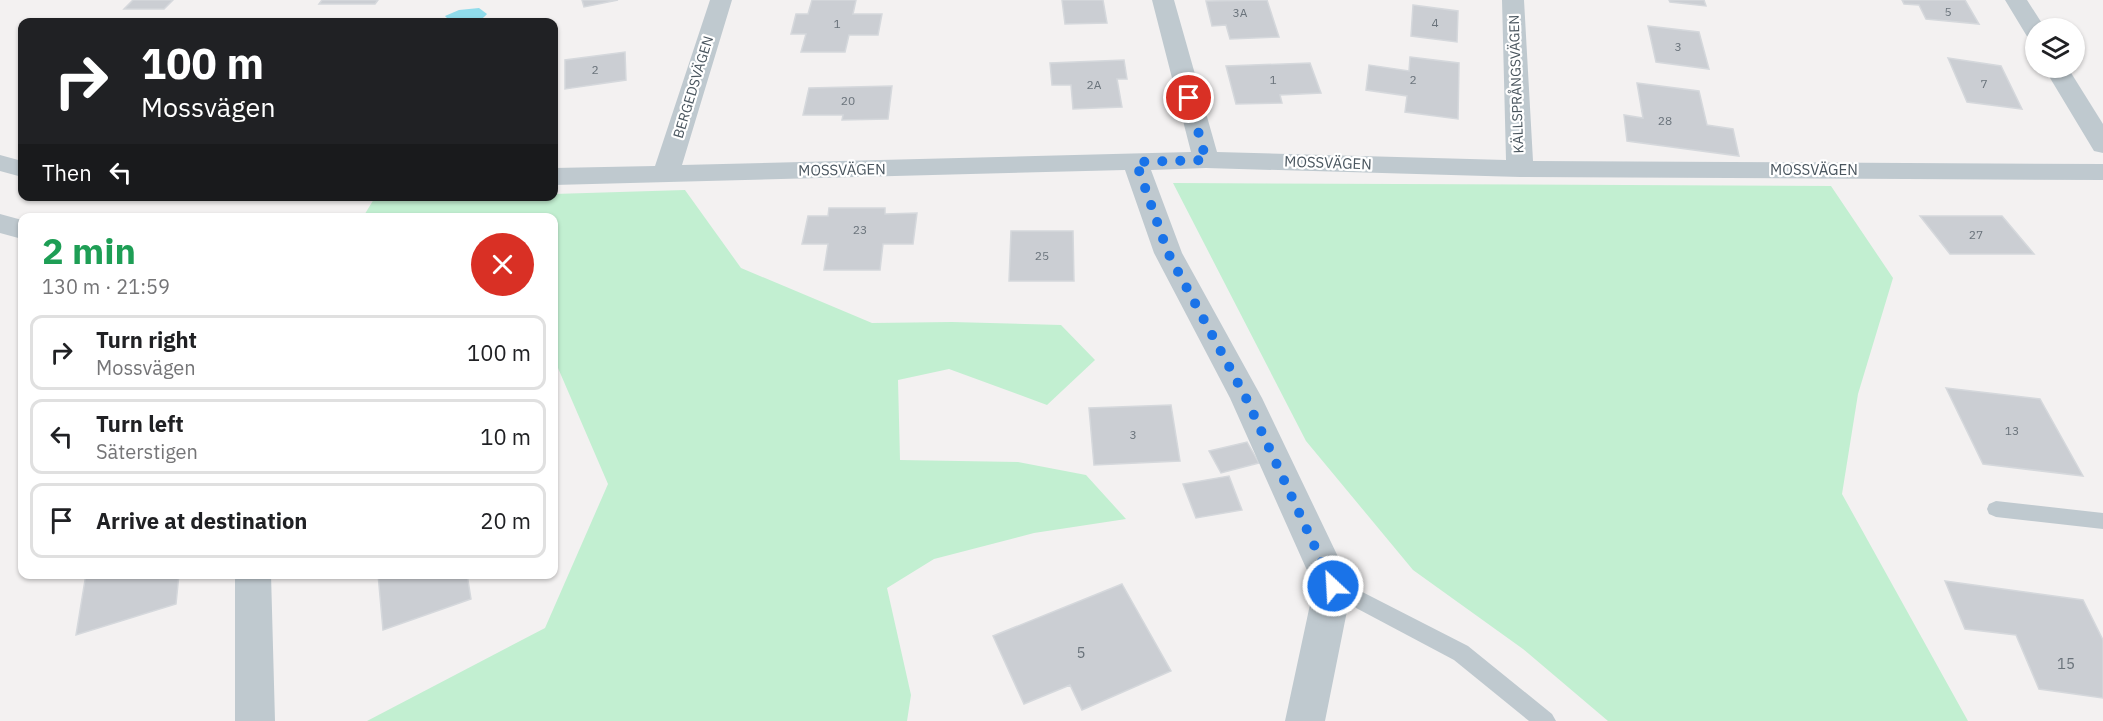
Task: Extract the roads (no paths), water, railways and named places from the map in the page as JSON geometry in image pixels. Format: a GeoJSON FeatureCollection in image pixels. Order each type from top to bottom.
{"type":"FeatureCollection","features":[{"type":"Feature","properties":{"kind":"street","name":"BERGEDSVÄGEN"},"geometry":{"type":"LineString","coordinates":[[666,174],[699,61],[721,0]]}},
{"type":"Feature","properties":{"kind":"street"},"geometry":{"type":"LineString","coordinates":[[1163,0],[1206,160]]}},
{"type":"Feature","properties":{"kind":"street","name":"KÄLLSPRÅNGSVÄGEN"},"geometry":{"type":"LineString","coordinates":[[1513,0],[1520,168]]}},
{"type":"Feature","properties":{"kind":"street"},"geometry":{"type":"LineString","coordinates":[[2016,0],[2027,18]]}},
{"type":"Feature","properties":{"kind":"street"},"geometry":{"type":"LineString","coordinates":[[2062,78],[2103,145]]}},
{"type":"Feature","properties":{"kind":"street","name":"MOSSVÄGEN"},"geometry":{"type":"LineString","coordinates":[[558,177],[1206,160],[1520,168],[2103,172]]}},
{"type":"Feature","properties":{"kind":"street"},"geometry":{"type":"LineString","coordinates":[[1136,162],[1168,253],[1246,398],[1333,586],[1305,721]]}},
{"type":"Feature","properties":{"kind":"street"},"geometry":{"type":"LineString","coordinates":[[0,163],[18,168]]}},
{"type":"Feature","properties":{"kind":"street"},"geometry":{"type":"LineString","coordinates":[[0,223],[18,229]]}},
{"type":"Feature","properties":{"kind":"street"},"geometry":{"type":"LineString","coordinates":[[253,579],[255,721]]}},
{"type":"Feature","properties":{"kind":"lane"},"geometry":{"type":"LineString","coordinates":[[1996,509],[2103,521]]}},
{"type":"Feature","properties":{"kind":"lane"},"geometry":{"type":"LineString","coordinates":[[1333,586],[1461,654],[1545,721]]}},
{"type":"Feature","properties":{"kind":"water"},"geometry":{"type":"Polygon","coordinates":[[[479,8],[487,14],[483,18],[447,18],[445,16],[459,10],[479,8]]]}}]}
